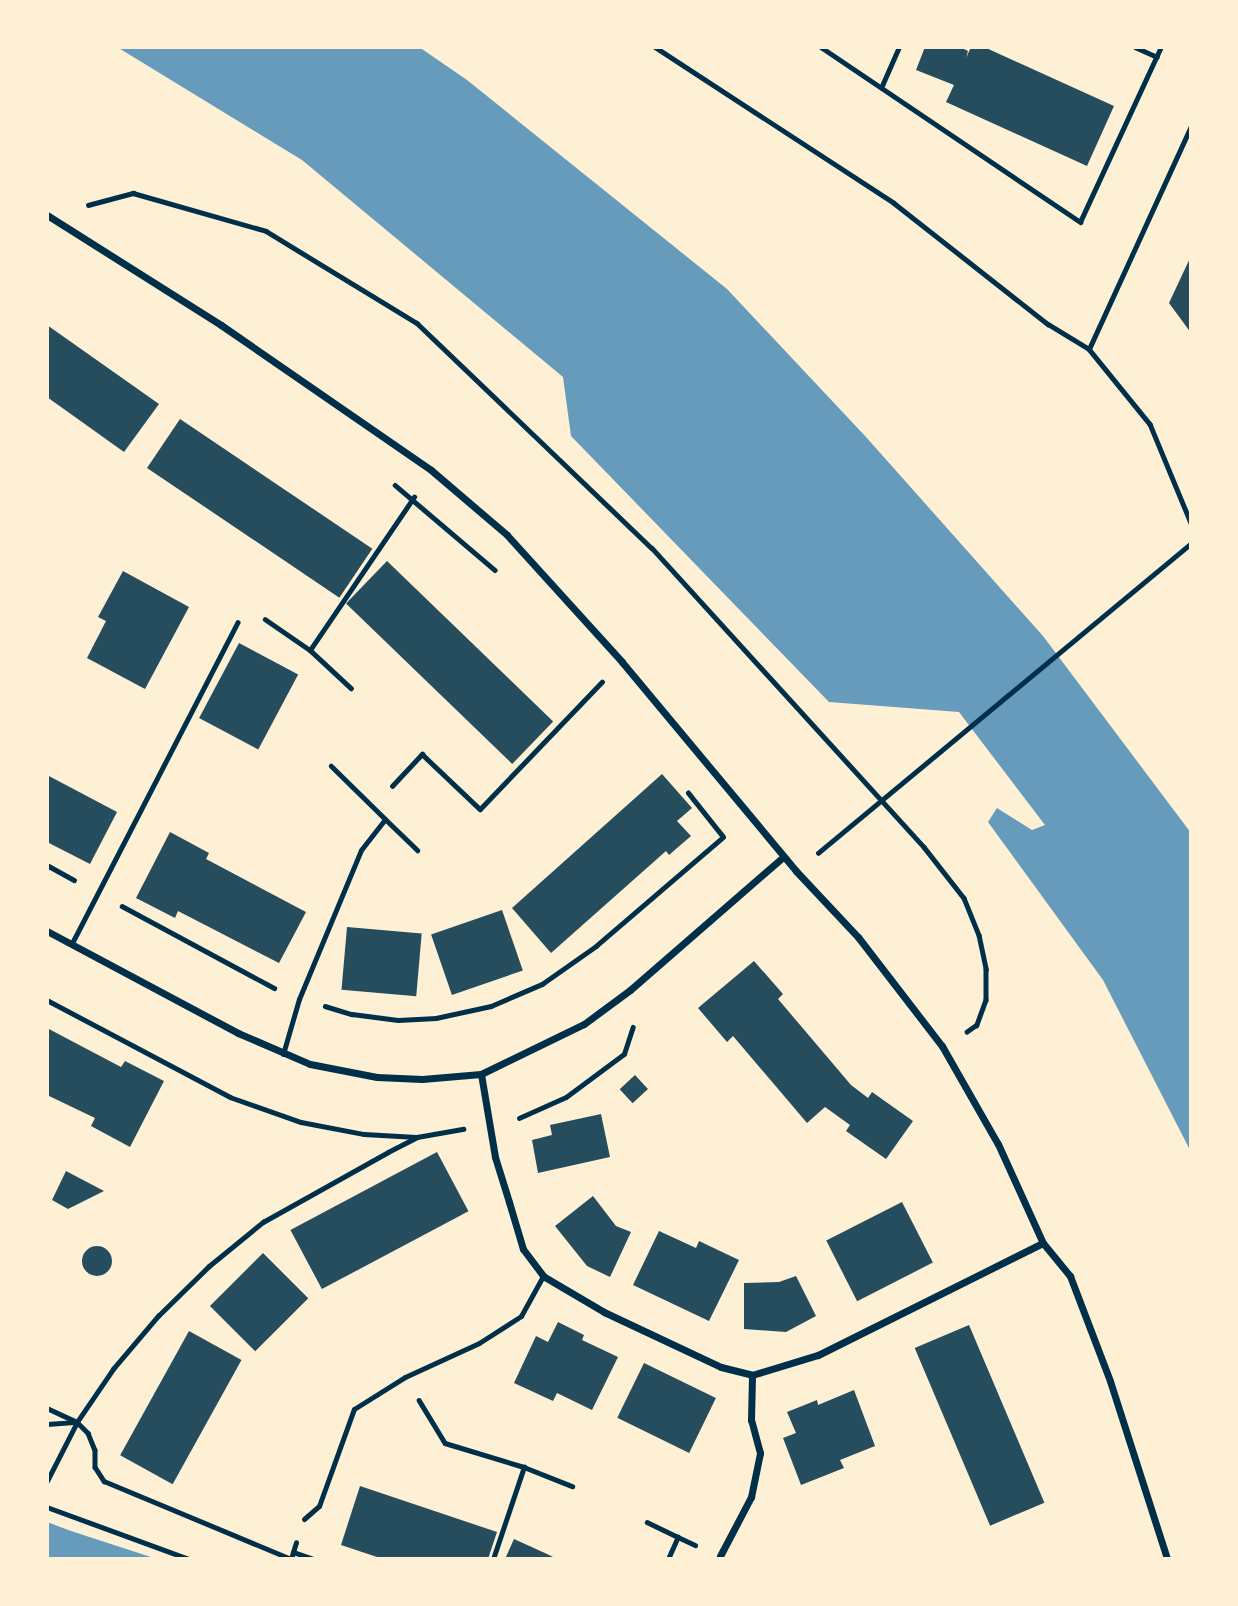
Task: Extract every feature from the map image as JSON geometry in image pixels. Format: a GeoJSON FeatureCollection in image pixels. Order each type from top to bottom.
{"type":"FeatureCollection","features":[{"type":"Feature","properties":{"kind":"street"},"geometry":{"type":"LineString","coordinates":[[48,215],[221,325],[431,470],[507,535],[622,662],[783,857],[858,937],[942,1046],[998,1144],[1043,1243],[1070,1276],[1110,1381],[1167,1559]]}},
{"type":"Feature","properties":{"kind":"street"},"geometry":{"type":"LineString","coordinates":[[47,931],[283,1054],[343,1072],[377,1077],[422,1079],[481,1074],[584,1024],[629,990],[783,857]]}},
{"type":"Feature","properties":{"kind":"street"},"geometry":{"type":"LineString","coordinates":[[481,1074],[489,1127],[523,1249],[542,1276],[604,1312],[720,1367],[752,1375],[818,1355],[1043,1243]]}},
{"type":"Feature","properties":{"kind":"street"},"geometry":{"type":"LineString","coordinates":[[720,1556],[751,1497],[760,1452],[751,1420],[752,1375]]}},
{"type":"Feature","properties":{"kind":"lane"},"geometry":{"type":"LineString","coordinates":[[72,943],[238,622]]}},
{"type":"Feature","properties":{"kind":"lane"},"geometry":{"type":"LineString","coordinates":[[331,765],[417,850]]}},
{"type":"Feature","properties":{"kind":"lane"},"geometry":{"type":"LineString","coordinates":[[283,1054],[299,999],[361,850],[385,819]]}},
{"type":"Feature","properties":{"kind":"lane"},"geometry":{"type":"LineString","coordinates":[[304,1519],[319,1506],[355,1409],[405,1377],[479,1343],[521,1316],[542,1276]]}},
{"type":"Feature","properties":{"kind":"path"},"geometry":{"type":"LineString","coordinates":[[655,47],[894,203],[1048,324],[1089,349],[1150,424],[1191,523]]}},
{"type":"Feature","properties":{"kind":"path"},"geometry":{"type":"LineString","coordinates":[[821,47],[1080,222],[1161,47]]}},
{"type":"Feature","properties":{"kind":"path"},"geometry":{"type":"LineString","coordinates":[[881,88],[900,47]]}},
{"type":"Feature","properties":{"kind":"path"},"geometry":{"type":"LineString","coordinates":[[1135,47],[1157,57]]}},
{"type":"Feature","properties":{"kind":"path"},"geometry":{"type":"LineString","coordinates":[[1089,349],[1191,126]]}},
{"type":"Feature","properties":{"kind":"path"},"geometry":{"type":"LineString","coordinates":[[48,215],[133,193],[265,231],[416,323],[652,548],[924,847],[964,898],[979,935],[986,969],[986,1000],[976,1025],[942,1046]]}},
{"type":"Feature","properties":{"kind":"path"},"geometry":{"type":"LineString","coordinates":[[310,650],[431,470]]}},
{"type":"Feature","properties":{"kind":"path"},"geometry":{"type":"LineString","coordinates":[[390,481],[505,579]]}},
{"type":"Feature","properties":{"kind":"path"},"geometry":{"type":"LineString","coordinates":[[838,836],[1191,543]]}},
{"type":"Feature","properties":{"kind":"path"},"geometry":{"type":"LineString","coordinates":[[238,622],[246,606],[310,650],[351,688]]}},
{"type":"Feature","properties":{"kind":"path"},"geometry":{"type":"LineString","coordinates":[[372,807],[422,754],[480,809],[622,662]]}},
{"type":"Feature","properties":{"kind":"path"},"geometry":{"type":"LineString","coordinates":[[591,676],[608,695]]}},
{"type":"Feature","properties":{"kind":"path"},"geometry":{"type":"LineString","coordinates":[[47,865],[265,984],[299,999],[352,1014],[398,1020],[424,1018],[491,1006],[542,984],[596,946],[723,837],[684,787]]}},
{"type":"Feature","properties":{"kind":"path"},"geometry":{"type":"LineString","coordinates":[[47,1000],[230,1097],[301,1122],[363,1134],[417,1137],[489,1127],[517,1119],[566,1097],[624,1054],[634,1026]]}},
{"type":"Feature","properties":{"kind":"path"},"geometry":{"type":"LineString","coordinates":[[47,1482],[77,1422],[113,1369],[158,1316],[209,1266],[263,1222],[417,1137]]}},
{"type":"Feature","properties":{"kind":"path"},"geometry":{"type":"LineString","coordinates":[[405,1377],[445,1443],[524,1467],[572,1486]]}},
{"type":"Feature","properties":{"kind":"path"},"geometry":{"type":"LineString","coordinates":[[47,1408],[77,1422],[88,1433],[95,1450],[95,1467],[104,1481],[291,1559],[304,1519]]}},
{"type":"Feature","properties":{"kind":"path"},"geometry":{"type":"LineString","coordinates":[[47,1424],[77,1422]]}},
{"type":"Feature","properties":{"kind":"path"},"geometry":{"type":"LineString","coordinates":[[494,1559],[524,1467]]}},
{"type":"Feature","properties":{"kind":"path"},"geometry":{"type":"LineString","coordinates":[[47,1507],[189,1559]]}},
{"type":"Feature","properties":{"kind":"path"},"geometry":{"type":"LineString","coordinates":[[647,1522],[678,1537]]}},
{"type":"Feature","properties":{"kind":"path"},"geometry":{"type":"LineString","coordinates":[[293,1552],[313,1559]]}},
{"type":"Feature","properties":{"kind":"water"},"geometry":{"type":"Polygon","coordinates":[[[117,47],[419,47],[467,80],[727,289],[866,437],[1043,636],[1191,833],[1191,1152],[1103,980],[988,822],[997,808],[1032,830],[1045,825],[959,712],[829,702],[571,436],[563,377],[302,160],[117,47]]]}},
{"type":"Feature","properties":{"kind":"water"},"geometry":{"type":"Polygon","coordinates":[[[47,1522],[71,1531],[157,1559],[47,1559],[47,1522]]]}},
{"type":"Feature","properties":{"kind":"building"},"geometry":{"type":"Polygon","coordinates":[[[925,47],[960,47],[968,51],[966,58],[971,47],[984,47],[1114,106],[1087,166],[946,102],[954,85],[916,70],[925,47]]]}},
{"type":"Feature","properties":{"kind":"building"},"geometry":{"type":"Polygon","coordinates":[[[1191,256],[1191,333],[1169,303],[1191,256]]]}},
{"type":"Feature","properties":{"kind":"building"},"geometry":{"type":"Polygon","coordinates":[[[47,325],[159,404],[124,452],[47,397],[47,325]]]}},
{"type":"Feature","properties":{"kind":"building"},"geometry":{"type":"Polygon","coordinates":[[[180,419],[372,549],[339,598],[147,468],[180,419]]]}},
{"type":"Feature","properties":{"kind":"building"},"geometry":{"type":"Polygon","coordinates":[[[387,561],[553,721],[512,764],[346,603],[387,561]]]}},
{"type":"Feature","properties":{"kind":"building"},"geometry":{"type":"Polygon","coordinates":[[[123,571],[189,607],[145,689],[87,658],[106,621],[98,617],[123,571]]]}},
{"type":"Feature","properties":{"kind":"building"},"geometry":{"type":"Polygon","coordinates":[[[239,643],[298,674],[258,750],[199,718],[239,643]]]}},
{"type":"Feature","properties":{"kind":"building"},"geometry":{"type":"Polygon","coordinates":[[[662,774],[692,808],[677,821],[691,836],[669,855],[666,851],[551,953],[512,908],[662,774]]]}},
{"type":"Feature","properties":{"kind":"building"},"geometry":{"type":"Polygon","coordinates":[[[47,775],[117,812],[90,864],[47,842],[47,775]]]}},
{"type":"Feature","properties":{"kind":"building"},"geometry":{"type":"Polygon","coordinates":[[[170,832],[209,853],[206,859],[306,912],[279,963],[178,911],[175,918],[136,898],[170,832]]]}},
{"type":"Feature","properties":{"kind":"building"},"geometry":{"type":"Polygon","coordinates":[[[502,910],[523,971],[452,995],[431,934],[502,910]]]}},
{"type":"Feature","properties":{"kind":"building"},"geometry":{"type":"Polygon","coordinates":[[[347,927],[422,934],[416,996],[342,990],[347,927]]]}},
{"type":"Feature","properties":{"kind":"building"},"geometry":{"type":"Polygon","coordinates":[[[754,961],[783,994],[778,999],[851,1085],[868,1098],[872,1092],[913,1121],[886,1159],[846,1131],[850,1125],[825,1107],[807,1123],[733,1036],[727,1042],[698,1008],[754,961]]]}},
{"type":"Feature","properties":{"kind":"building"},"geometry":{"type":"Polygon","coordinates":[[[47,1028],[121,1067],[125,1061],[164,1081],[130,1147],[91,1126],[95,1118],[47,1095],[47,1028]]]}},
{"type":"Feature","properties":{"kind":"building"},"geometry":{"type":"Polygon","coordinates":[[[635,1075],[648,1089],[633,1103],[620,1089],[635,1075]]]}},
{"type":"Feature","properties":{"kind":"building"},"geometry":{"type":"Polygon","coordinates":[[[601,1114],[610,1157],[538,1173],[532,1140],[552,1135],[550,1125],[601,1114]]]}},
{"type":"Feature","properties":{"kind":"building"},"geometry":{"type":"Polygon","coordinates":[[[437,1152],[468,1211],[322,1289],[290,1230],[437,1152]]]}},
{"type":"Feature","properties":{"kind":"building"},"geometry":{"type":"Polygon","coordinates":[[[66,1171],[104,1191],[68,1209],[52,1200],[66,1171]]]}},
{"type":"Feature","properties":{"kind":"building"},"geometry":{"type":"Polygon","coordinates":[[[593,1196],[616,1226],[631,1232],[610,1277],[587,1266],[555,1226],[593,1196]]]}},
{"type":"Feature","properties":{"kind":"building"},"geometry":{"type":"Polygon","coordinates":[[[902,1202],[933,1263],[857,1301],[826,1241],[902,1202]]]}},
{"type":"Feature","properties":{"kind":"building"},"geometry":{"type":"Polygon","coordinates":[[[659,1231],[696,1248],[699,1241],[739,1260],[709,1321],[633,1285],[659,1231]]]}},
{"type":"Feature","properties":{"kind":"building"},"geometry":{"type":"Polygon","coordinates":[[[97,1246],[108,1250],[112,1261],[108,1272],[97,1276],[86,1272],[82,1261],[86,1250],[97,1246]]]}},
{"type":"Feature","properties":{"kind":"building"},"geometry":{"type":"Polygon","coordinates":[[[263,1253],[308,1298],[255,1351],[210,1306],[263,1253]]]}},
{"type":"Feature","properties":{"kind":"building"},"geometry":{"type":"Polygon","coordinates":[[[796,1276],[816,1316],[786,1332],[744,1329],[744,1283],[779,1282],[796,1276]]]}},
{"type":"Feature","properties":{"kind":"building"},"geometry":{"type":"Polygon","coordinates":[[[558,1322],[584,1335],[582,1340],[618,1357],[592,1410],[557,1393],[553,1401],[514,1383],[536,1336],[548,1342],[558,1322]]]}},
{"type":"Feature","properties":{"kind":"building"},"geometry":{"type":"Polygon","coordinates":[[[969,1325],[1044,1503],[990,1526],[915,1348],[969,1325]]]}},
{"type":"Feature","properties":{"kind":"building"},"geometry":{"type":"Polygon","coordinates":[[[189,1331],[241,1360],[173,1484],[120,1455],[189,1331]]]}},
{"type":"Feature","properties":{"kind":"building"},"geometry":{"type":"Polygon","coordinates":[[[644,1363],[716,1398],[689,1453],[617,1418],[644,1363]]]}},
{"type":"Feature","properties":{"kind":"building"},"geometry":{"type":"Polygon","coordinates":[[[854,1390],[875,1446],[840,1460],[844,1468],[801,1485],[783,1438],[796,1433],[787,1412],[817,1400],[818,1405],[854,1390]]]}},
{"type":"Feature","properties":{"kind":"building"},"geometry":{"type":"Polygon","coordinates":[[[360,1486],[497,1532],[488,1559],[383,1559],[341,1545],[360,1486]]]}},
{"type":"Feature","properties":{"kind":"building"},"geometry":{"type":"Polygon","coordinates":[[[514,1539],[547,1554],[557,1559],[505,1559],[514,1539]]]}}]}
